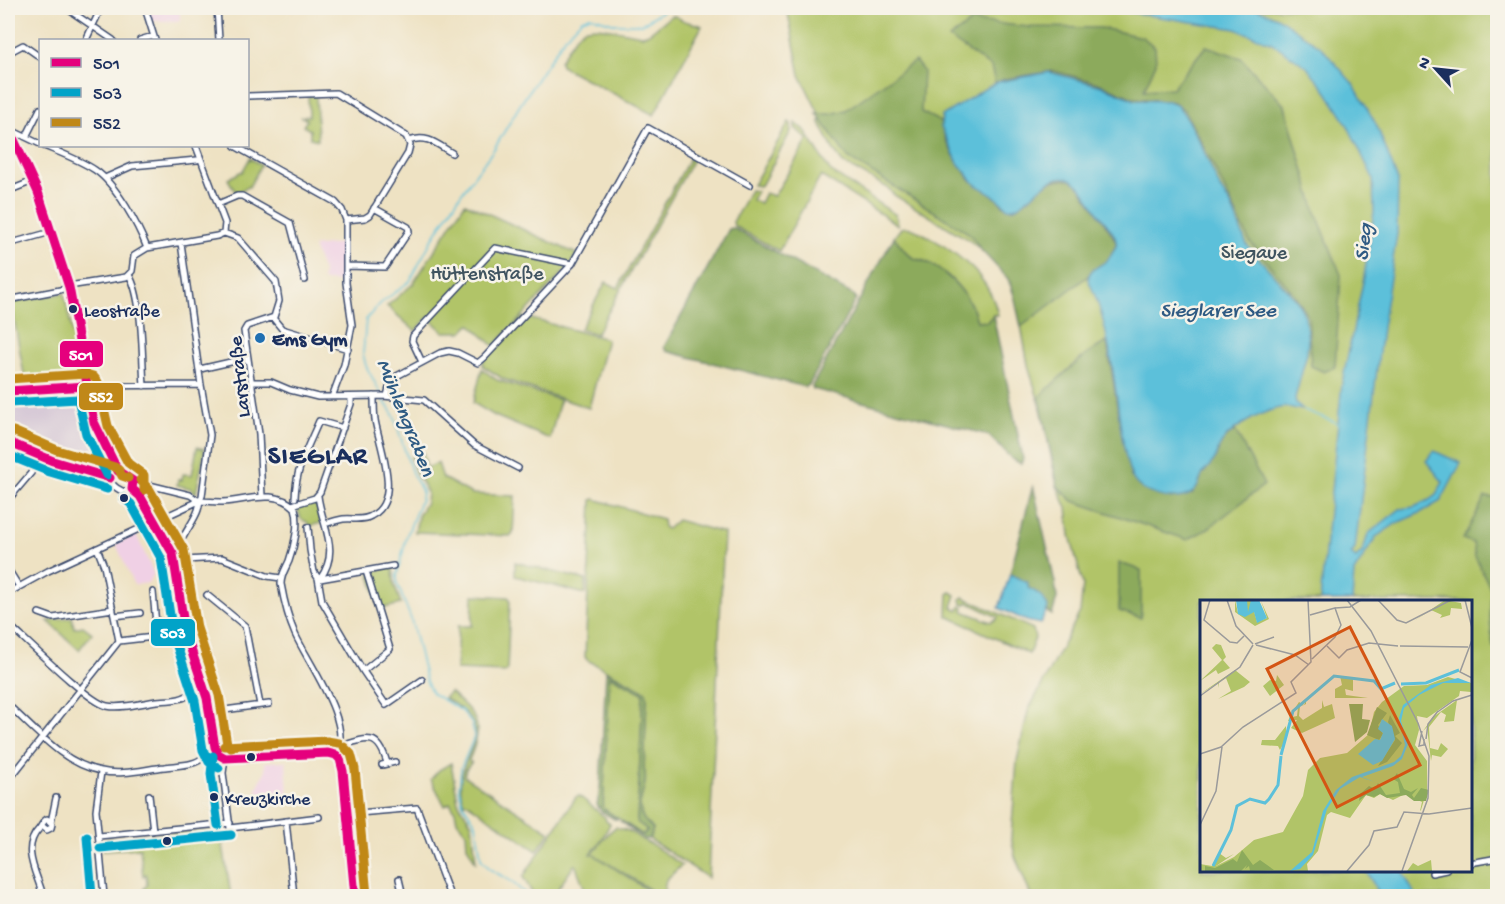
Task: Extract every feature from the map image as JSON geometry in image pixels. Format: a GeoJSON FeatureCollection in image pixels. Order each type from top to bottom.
{"type":"FeatureCollection","features":[{"type":"Feature","properties":{"kind":"street"},"geometry":{"type":"LineString","coordinates":[[66,8],[112,39]]}},
{"type":"Feature","properties":{"kind":"street"},"geometry":{"type":"LineString","coordinates":[[86,39],[101,8]]}},
{"type":"Feature","properties":{"kind":"street"},"geometry":{"type":"LineString","coordinates":[[145,8],[154,38]]}},
{"type":"Feature","properties":{"kind":"street"},"geometry":{"type":"LineString","coordinates":[[217,8],[219,39]]}},
{"type":"Feature","properties":{"kind":"street"},"geometry":{"type":"LineString","coordinates":[[8,53],[23,45],[39,56]]}},
{"type":"Feature","properties":{"kind":"street"},"geometry":{"type":"LineString","coordinates":[[249,96],[336,93],[403,133],[409,141],[406,157],[374,208],[365,218],[346,220]]}},
{"type":"Feature","properties":{"kind":"street"},"geometry":{"type":"LineString","coordinates":[[16,141],[26,137],[39,111]]}},
{"type":"Feature","properties":{"kind":"street"},"geometry":{"type":"LineString","coordinates":[[9,128],[39,144]]}},
{"type":"Feature","properties":{"kind":"street"},"geometry":{"type":"LineString","coordinates":[[9,128],[33,181],[69,287],[96,430],[116,462],[118,471]]}},
{"type":"Feature","properties":{"kind":"street"},"geometry":{"type":"LineString","coordinates":[[325,524],[345,519],[370,517],[380,509],[387,498],[388,484],[380,436],[375,422],[381,396],[395,377],[440,353],[449,351],[478,363],[572,264],[648,128],[750,185]]}},
{"type":"Feature","properties":{"kind":"street"},"geometry":{"type":"LineString","coordinates":[[409,141],[428,138],[452,153]]}},
{"type":"Feature","properties":{"kind":"street"},"geometry":{"type":"LineString","coordinates":[[46,147],[92,168],[105,178],[118,194],[147,248]]}},
{"type":"Feature","properties":{"kind":"street"},"geometry":{"type":"LineString","coordinates":[[196,147],[225,223],[224,233]]}},
{"type":"Feature","properties":{"kind":"street"},"geometry":{"type":"LineString","coordinates":[[237,147],[334,202],[342,210],[346,220],[346,283],[352,326],[348,349],[332,397]]}},
{"type":"Feature","properties":{"kind":"street"},"geometry":{"type":"LineString","coordinates":[[105,178],[132,166],[197,160]]}},
{"type":"Feature","properties":{"kind":"street"},"geometry":{"type":"LineString","coordinates":[[8,191],[33,181]]}},
{"type":"Feature","properties":{"kind":"street"},"geometry":{"type":"LineString","coordinates":[[218,204],[242,196],[290,223],[305,280]]}},
{"type":"Feature","properties":{"kind":"street"},"geometry":{"type":"LineString","coordinates":[[346,266],[385,267],[409,231],[408,227],[374,208]]}},
{"type":"Feature","properties":{"kind":"street"},"geometry":{"type":"LineString","coordinates":[[8,244],[51,232]]}},
{"type":"Feature","properties":{"kind":"street"},"geometry":{"type":"LineString","coordinates":[[8,300],[129,275],[133,269],[134,256],[147,248],[224,233],[238,238],[276,282],[279,291],[279,305],[273,318],[282,329],[348,349]]}},
{"type":"Feature","properties":{"kind":"street"},"geometry":{"type":"LineString","coordinates":[[181,243],[211,439],[202,496],[198,510],[179,549],[179,556],[182,559],[222,558],[262,575],[281,578]]}},
{"type":"Feature","properties":{"kind":"street"},"geometry":{"type":"LineString","coordinates":[[422,362],[412,336],[495,248],[572,264]]}},
{"type":"Feature","properties":{"kind":"street"},"geometry":{"type":"LineString","coordinates":[[129,275],[139,315],[144,386]]}},
{"type":"Feature","properties":{"kind":"street","name":"Larstraße"},"geometry":{"type":"LineString","coordinates":[[262,496],[261,451],[244,329],[273,318]]}},
{"type":"Feature","properties":{"kind":"street"},"geometry":{"type":"LineString","coordinates":[[200,369],[248,358]]}},
{"type":"Feature","properties":{"kind":"street"},"geometry":{"type":"LineString","coordinates":[[252,382],[267,381],[299,393],[332,397],[381,396],[427,402],[474,445],[518,468]]}},
{"type":"Feature","properties":{"kind":"street"},"geometry":{"type":"LineString","coordinates":[[8,391],[87,386],[201,385]]}},
{"type":"Feature","properties":{"kind":"street"},"geometry":{"type":"LineString","coordinates":[[319,579],[327,569],[331,548],[318,496],[343,428],[351,397]]}},
{"type":"Feature","properties":{"kind":"street"},"geometry":{"type":"LineString","coordinates":[[295,498],[295,482],[299,468],[319,421],[343,428]]}},
{"type":"Feature","properties":{"kind":"street"},"geometry":{"type":"LineString","coordinates":[[8,442],[38,455],[110,478]]}},
{"type":"Feature","properties":{"kind":"street"},"geometry":{"type":"LineString","coordinates":[[8,500],[31,473],[38,455]]}},
{"type":"Feature","properties":{"kind":"street"},"geometry":{"type":"LineString","coordinates":[[110,478],[118,471],[133,481],[190,495],[199,501]]}},
{"type":"Feature","properties":{"kind":"street"},"geometry":{"type":"LineString","coordinates":[[110,478],[112,484],[122,491],[128,492],[132,489]]}},
{"type":"Feature","properties":{"kind":"street"},"geometry":{"type":"LineString","coordinates":[[132,489],[133,481]]}},
{"type":"Feature","properties":{"kind":"street"},"geometry":{"type":"LineString","coordinates":[[132,489],[140,496],[175,558],[185,631],[210,712],[218,754],[225,758],[328,753],[336,755],[342,765],[355,897]]}},
{"type":"Feature","properties":{"kind":"street"},"geometry":{"type":"LineString","coordinates":[[8,593],[18,585],[199,501],[222,502],[262,496],[292,505],[318,496]]}},
{"type":"Feature","properties":{"kind":"street"},"geometry":{"type":"LineString","coordinates":[[292,505],[297,513],[296,527],[289,561],[281,578],[284,601],[294,632],[334,709],[339,747],[336,755]]}},
{"type":"Feature","properties":{"kind":"street"},"geometry":{"type":"LineString","coordinates":[[308,527],[314,572],[319,579],[323,604],[386,705],[422,680]]}},
{"type":"Feature","properties":{"kind":"street"},"geometry":{"type":"LineString","coordinates":[[97,548],[104,566],[118,641]]}},
{"type":"Feature","properties":{"kind":"street"},"geometry":{"type":"LineString","coordinates":[[319,579],[393,566]]}},
{"type":"Feature","properties":{"kind":"street"},"geometry":{"type":"LineString","coordinates":[[8,569],[18,585]]}},
{"type":"Feature","properties":{"kind":"street"},"geometry":{"type":"LineString","coordinates":[[363,671],[390,650],[366,571]]}},
{"type":"Feature","properties":{"kind":"street"},"geometry":{"type":"LineString","coordinates":[[8,781],[118,641],[157,635],[153,592]]}},
{"type":"Feature","properties":{"kind":"street"},"geometry":{"type":"LineString","coordinates":[[207,595],[245,626],[260,705]]}},
{"type":"Feature","properties":{"kind":"street"},"geometry":{"type":"LineString","coordinates":[[39,613],[53,618],[113,609]]}},
{"type":"Feature","properties":{"kind":"street"},"geometry":{"type":"LineString","coordinates":[[114,616],[140,613]]}},
{"type":"Feature","properties":{"kind":"street"},"geometry":{"type":"LineString","coordinates":[[8,624],[98,702],[112,707],[182,698],[192,692]]}},
{"type":"Feature","properties":{"kind":"street"},"geometry":{"type":"LineString","coordinates":[[210,712],[269,704]]}},
{"type":"Feature","properties":{"kind":"street"},"geometry":{"type":"LineString","coordinates":[[8,705],[71,759],[101,772],[188,764],[201,761],[204,756]]}},
{"type":"Feature","properties":{"kind":"street"},"geometry":{"type":"LineString","coordinates":[[339,747],[362,739],[370,739],[382,746],[385,764],[395,762]]}},
{"type":"Feature","properties":{"kind":"street"},"geometry":{"type":"LineString","coordinates":[[225,758],[223,773],[230,825]]}},
{"type":"Feature","properties":{"kind":"street"},"geometry":{"type":"LineString","coordinates":[[101,772],[96,810],[104,897]]}},
{"type":"Feature","properties":{"kind":"street"},"geometry":{"type":"LineString","coordinates":[[149,795],[153,831]]}},
{"type":"Feature","properties":{"kind":"street"},"geometry":{"type":"LineString","coordinates":[[43,897],[30,849],[32,838],[42,826],[44,829],[49,829],[52,826],[56,798]]}},
{"type":"Feature","properties":{"kind":"street"},"geometry":{"type":"LineString","coordinates":[[347,814],[417,808],[450,897]]}},
{"type":"Feature","properties":{"kind":"street"},"geometry":{"type":"LineString","coordinates":[[99,836],[319,817]]}},
{"type":"Feature","properties":{"kind":"street"},"geometry":{"type":"LineString","coordinates":[[286,821],[294,897]]}},
{"type":"Feature","properties":{"kind":"street"},"geometry":{"type":"LineString","coordinates":[[1472,863],[1497,858]]}},
{"type":"Feature","properties":{"kind":"street"},"geometry":{"type":"LineString","coordinates":[[1432,873],[1441,871]]}},
{"type":"Feature","properties":{"kind":"street"},"geometry":{"type":"LineString","coordinates":[[399,879],[403,897]]}},
{"type":"Feature","properties":{"kind":"shaded area"},"geometry":{"type":"Polygon","coordinates":[[[158,8],[177,8],[180,11],[180,21],[151,21],[148,10],[157,11],[158,8]]]}},
{"type":"Feature","properties":{"kind":"shaded area"},"geometry":{"type":"Polygon","coordinates":[[[343,243],[343,280],[340,282],[322,281],[323,272],[313,247],[343,243]]]}},
{"type":"Feature","properties":{"kind":"shaded area"},"geometry":{"type":"Polygon","coordinates":[[[40,392],[48,407],[86,404],[92,432],[111,464],[111,470],[105,471],[61,457],[8,435],[8,395],[40,392]]]}},
{"type":"Feature","properties":{"kind":"shaded area"},"geometry":{"type":"Polygon","coordinates":[[[136,534],[154,574],[148,583],[134,585],[116,544],[136,534]]]}},
{"type":"Feature","properties":{"kind":"shaded area"},"geometry":{"type":"Polygon","coordinates":[[[286,761],[288,796],[263,797],[256,790],[265,771],[265,762],[286,761]]]}},
{"type":"Feature","properties":{"kind":"green space","name":"Siegaue"},"geometry":{"type":"Polygon","coordinates":[[[787,8],[1497,8],[1497,896],[1031,896],[1015,856],[1011,837],[1017,761],[1028,711],[1080,612],[1083,585],[1070,535],[1067,508],[1057,486],[1042,412],[1028,365],[1017,303],[1006,274],[969,240],[894,195],[888,188],[843,163],[834,151],[820,123],[820,116],[800,75],[787,8]]]}},
{"type":"Feature","properties":{"kind":"green space"},"geometry":{"type":"Polygon","coordinates":[[[671,16],[702,26],[654,115],[561,66],[560,61],[582,30],[594,27],[643,35],[671,16]]]}},
{"type":"Feature","properties":{"kind":"green space"},"geometry":{"type":"Polygon","coordinates":[[[973,21],[1029,27],[1102,28],[1142,37],[1155,47],[1156,63],[1144,90],[1172,88],[1206,46],[1241,58],[1285,106],[1316,212],[1341,275],[1335,367],[1324,372],[1311,366],[1308,316],[1294,294],[1250,242],[1184,110],[1174,102],[1133,98],[1098,83],[1054,71],[1005,79],[995,83],[991,67],[949,38],[973,21]]]}},
{"type":"Feature","properties":{"kind":"green space"},"geometry":{"type":"Polygon","coordinates":[[[915,61],[923,71],[921,112],[941,122],[946,141],[971,180],[992,194],[1003,205],[1012,209],[1044,185],[1057,180],[1069,179],[1078,186],[1116,243],[1107,262],[1021,327],[1011,282],[981,250],[970,234],[848,158],[817,114],[831,114],[846,110],[915,61]]]}},
{"type":"Feature","properties":{"kind":"green space"},"geometry":{"type":"Polygon","coordinates":[[[308,96],[316,96],[318,140],[310,138],[310,130],[303,126],[307,120],[302,117],[309,116],[308,96]]]}},
{"type":"Feature","properties":{"kind":"green space"},"geometry":{"type":"Polygon","coordinates":[[[789,122],[791,131],[762,184],[753,185],[789,122]]]}},
{"type":"Feature","properties":{"kind":"green space"},"geometry":{"type":"Polygon","coordinates":[[[795,123],[804,129],[830,171],[896,215],[898,225],[821,176],[779,251],[734,226],[733,222],[750,190],[757,191],[752,200],[760,203],[765,193],[774,196],[808,140],[795,128],[795,123]]]}},
{"type":"Feature","properties":{"kind":"green space"},"geometry":{"type":"Polygon","coordinates":[[[692,154],[695,156],[596,334],[580,329],[606,282],[618,288],[692,154]]]}},
{"type":"Feature","properties":{"kind":"green space"},"geometry":{"type":"Polygon","coordinates":[[[250,158],[261,165],[249,187],[236,193],[228,179],[242,172],[250,158]]]}},
{"type":"Feature","properties":{"kind":"green space","name":"Hüttenstraße"},"geometry":{"type":"Polygon","coordinates":[[[465,203],[577,254],[567,269],[494,346],[470,324],[462,332],[444,332],[428,318],[415,331],[387,306],[413,284],[465,203]]]}},
{"type":"Feature","properties":{"kind":"green space"},"geometry":{"type":"Polygon","coordinates":[[[907,227],[935,240],[971,267],[985,284],[998,315],[993,315],[987,322],[977,321],[969,302],[957,284],[931,264],[914,259],[894,237],[901,228],[907,227]]]}},
{"type":"Feature","properties":{"kind":"green space"},"geometry":{"type":"Polygon","coordinates":[[[733,228],[855,296],[856,299],[809,385],[805,387],[666,351],[664,347],[729,229],[733,228]]]}},
{"type":"Feature","properties":{"kind":"green space"},"geometry":{"type":"Polygon","coordinates":[[[894,237],[910,256],[930,264],[960,288],[977,321],[987,322],[993,315],[1023,459],[1021,464],[1012,459],[988,435],[813,389],[812,386],[894,237]]]}},
{"type":"Feature","properties":{"kind":"green space"},"geometry":{"type":"Polygon","coordinates":[[[64,293],[82,378],[79,381],[26,386],[11,302],[64,293]]]}},
{"type":"Feature","properties":{"kind":"green space"},"geometry":{"type":"Polygon","coordinates":[[[528,318],[607,339],[589,408],[503,379],[483,366],[483,361],[522,319],[528,318]]]}},
{"type":"Feature","properties":{"kind":"green space"},"geometry":{"type":"Polygon","coordinates":[[[1107,342],[1131,477],[1178,497],[1192,494],[1201,476],[1215,459],[1222,441],[1235,430],[1264,485],[1207,529],[1188,540],[1073,501],[1058,487],[1039,397],[1080,360],[1107,342]]]}},
{"type":"Feature","properties":{"kind":"green space"},"geometry":{"type":"Polygon","coordinates":[[[482,369],[497,380],[560,400],[550,439],[495,416],[473,403],[482,369]]]}},
{"type":"Feature","properties":{"kind":"green space"},"geometry":{"type":"Polygon","coordinates":[[[197,447],[205,449],[196,493],[193,489],[177,485],[178,479],[182,480],[183,474],[192,475],[197,447]]]}},
{"type":"Feature","properties":{"kind":"green space"},"geometry":{"type":"Polygon","coordinates":[[[423,453],[427,468],[438,463],[443,478],[472,494],[515,496],[513,534],[511,536],[415,532],[418,516],[426,502],[427,492],[416,473],[411,457],[423,453]]]}},
{"type":"Feature","properties":{"kind":"green space"},"geometry":{"type":"Polygon","coordinates":[[[1033,485],[1055,583],[1057,598],[1052,615],[1028,588],[1010,574],[1033,485]]]}},
{"type":"Feature","properties":{"kind":"green space"},"geometry":{"type":"Polygon","coordinates":[[[1485,497],[1497,498],[1497,649],[1493,647],[1490,621],[1491,590],[1475,556],[1473,543],[1463,539],[1485,497]]]}},
{"type":"Feature","properties":{"kind":"green space"},"geometry":{"type":"Polygon","coordinates":[[[592,500],[663,519],[664,528],[667,529],[677,520],[724,533],[708,878],[649,839],[653,829],[643,818],[640,806],[645,781],[647,698],[642,689],[585,657],[592,500]]]}},
{"type":"Feature","properties":{"kind":"green space"},"geometry":{"type":"Polygon","coordinates":[[[316,502],[321,523],[310,526],[301,519],[297,507],[316,502]]]}},
{"type":"Feature","properties":{"kind":"green space"},"geometry":{"type":"Polygon","coordinates":[[[515,562],[586,580],[585,594],[515,576],[515,562]]]}},
{"type":"Feature","properties":{"kind":"green space"},"geometry":{"type":"Polygon","coordinates":[[[1119,563],[1141,570],[1141,618],[1119,611],[1119,563]]]}},
{"type":"Feature","properties":{"kind":"green space"},"geometry":{"type":"Polygon","coordinates":[[[393,566],[394,584],[401,604],[380,609],[370,575],[371,572],[393,566]]]}},
{"type":"Feature","properties":{"kind":"green space"},"geometry":{"type":"Polygon","coordinates":[[[951,592],[956,595],[952,607],[959,610],[961,606],[964,608],[963,611],[991,622],[997,619],[998,617],[967,602],[965,605],[962,604],[963,597],[1033,629],[1035,638],[1029,654],[947,616],[948,594],[951,592]]]}},
{"type":"Feature","properties":{"kind":"green space"},"geometry":{"type":"Polygon","coordinates":[[[473,595],[510,599],[507,671],[505,672],[456,670],[458,626],[472,626],[473,595]]]}},
{"type":"Feature","properties":{"kind":"green space"},"geometry":{"type":"Polygon","coordinates":[[[72,617],[74,628],[83,626],[92,633],[79,650],[48,621],[72,617]]]}},
{"type":"Feature","properties":{"kind":"green space"},"geometry":{"type":"Polygon","coordinates":[[[606,671],[645,691],[647,695],[645,781],[640,806],[643,818],[653,829],[649,839],[644,839],[620,821],[643,835],[647,830],[637,822],[643,693],[610,676],[603,808],[617,819],[601,811],[597,805],[600,789],[606,671]]]}},
{"type":"Feature","properties":{"kind":"green space"},"geometry":{"type":"Polygon","coordinates":[[[609,675],[643,693],[637,822],[647,829],[643,835],[603,808],[609,675]]]}},
{"type":"Feature","properties":{"kind":"green space"},"geometry":{"type":"Polygon","coordinates":[[[450,692],[467,708],[476,722],[476,738],[469,760],[470,763],[472,762],[464,776],[550,832],[537,851],[466,802],[464,804],[460,787],[462,772],[475,735],[473,723],[463,711],[444,698],[450,692]]]}},
{"type":"Feature","properties":{"kind":"green space"},"geometry":{"type":"Polygon","coordinates":[[[451,763],[458,802],[472,824],[476,863],[467,846],[466,832],[457,821],[455,811],[450,803],[445,806],[431,779],[439,770],[451,763]]]}},
{"type":"Feature","properties":{"kind":"green space"},"geometry":{"type":"Polygon","coordinates":[[[579,796],[605,817],[610,824],[590,855],[616,827],[633,833],[682,865],[666,880],[663,896],[593,854],[657,896],[586,896],[575,864],[553,896],[534,896],[523,877],[576,797],[579,796]]]}},
{"type":"Feature","properties":{"kind":"green space"},"geometry":{"type":"Polygon","coordinates":[[[218,830],[221,832],[231,896],[145,896],[146,874],[143,876],[140,848],[103,850],[104,841],[108,838],[218,830]]]}},
{"type":"Feature","properties":{"kind":"water"},"geometry":{"type":"Polygon","coordinates":[[[1103,8],[1255,8],[1277,17],[1322,48],[1354,85],[1377,126],[1398,181],[1397,234],[1382,328],[1355,549],[1351,554],[1356,558],[1363,551],[1368,534],[1400,509],[1414,507],[1436,495],[1443,482],[1426,461],[1434,451],[1461,463],[1441,501],[1397,523],[1376,537],[1354,572],[1352,600],[1320,600],[1342,383],[1364,277],[1374,212],[1373,178],[1346,122],[1323,86],[1306,66],[1272,43],[1236,29],[1103,8]]]}},
{"type":"Feature","properties":{"kind":"water","name":"Sieglarer See"},"geometry":{"type":"Polygon","coordinates":[[[1049,72],[1102,86],[1135,100],[1169,101],[1178,106],[1202,147],[1220,188],[1231,205],[1247,245],[1297,301],[1305,316],[1307,353],[1295,398],[1296,403],[1304,410],[1279,408],[1252,419],[1228,435],[1195,490],[1183,497],[1159,496],[1143,489],[1137,485],[1128,467],[1105,330],[1101,312],[1088,280],[1092,271],[1107,260],[1116,246],[1116,239],[1112,231],[1083,190],[1067,178],[1057,178],[1022,203],[1008,208],[992,194],[976,185],[958,163],[941,127],[942,116],[986,88],[998,82],[1049,72]]]}},
{"type":"Feature","properties":{"kind":"water"},"geometry":{"type":"Polygon","coordinates":[[[1010,574],[1028,583],[1028,588],[1045,601],[1048,608],[1040,624],[1027,621],[999,608],[1010,574]]]}},
{"type":"Feature","properties":{"kind":"water"},"geometry":{"type":"Polygon","coordinates":[[[1366,871],[1402,871],[1416,896],[1379,896],[1366,871]]]}},
{"type":"Feature","properties":{"kind":"waterway","name":"Mühlengraben"},"geometry":{"type":"LineString","coordinates":[[381,394],[366,366],[363,354],[366,319],[381,303],[410,281],[431,241],[461,194],[494,149],[564,38],[582,19],[590,16],[616,24],[642,24],[667,8]]}},
{"type":"Feature","properties":{"kind":"waterway","name":"Mühlengraben"},"geometry":{"type":"LineString","coordinates":[[383,399],[394,416],[412,473],[422,491],[407,535],[397,583],[411,619],[426,681],[432,693],[462,711],[472,724],[474,737],[461,768],[459,789],[463,804],[476,824],[481,859],[490,869],[512,882],[528,896]]}},
{"type":"Feature","properties":{"kind":"waterway"},"geometry":{"type":"LineString","coordinates":[[1304,410],[1338,425]]}},
{"type":"Feature","properties":{"kind":"transit line","name":"501"},"geometry":{"type":"LineString","coordinates":[[8,127],[38,192],[69,287],[94,422],[118,471],[133,481],[132,489]]}},
{"type":"Feature","properties":{"kind":"transit line","name":"552"},"geometry":{"type":"LineString","coordinates":[[8,379],[86,374],[93,376],[98,382],[108,426],[128,463],[144,475],[144,490]]}},
{"type":"Feature","properties":{"kind":"transit line","name":"501"},"geometry":{"type":"LineString","coordinates":[[8,391],[87,386]]}},
{"type":"Feature","properties":{"kind":"transit line","name":"503"},"geometry":{"type":"LineString","coordinates":[[9,403],[78,399],[86,434],[107,475]]}},
{"type":"Feature","properties":{"kind":"transit line","name":"552"},"geometry":{"type":"LineString","coordinates":[[13,431],[57,450],[115,467],[122,476],[128,478]]}},
{"type":"Feature","properties":{"kind":"transit line","name":"501"},"geometry":{"type":"LineString","coordinates":[[8,442],[53,461],[110,478]]}},
{"type":"Feature","properties":{"kind":"transit line","name":"503"},"geometry":{"type":"LineString","coordinates":[[8,455],[50,472],[107,489]]}},
{"type":"Feature","properties":{"kind":"transit line","name":"552"},"geometry":{"type":"LineString","coordinates":[[140,480],[150,490],[184,550],[197,628],[219,695],[227,744],[231,748]]}},
{"type":"Feature","properties":{"kind":"transit line","name":"501"},"geometry":{"type":"LineString","coordinates":[[132,489],[140,496],[173,554],[185,631],[207,698],[215,747],[218,754],[225,758]]}},
{"type":"Feature","properties":{"kind":"transit line","name":"503"},"geometry":{"type":"LineString","coordinates":[[124,498],[131,504],[161,558],[173,634],[195,701],[203,750],[209,762],[219,768]]}},
{"type":"Feature","properties":{"kind":"transit line","name":"552"},"geometry":{"type":"LineString","coordinates":[[224,746],[327,741],[339,743]]}},
{"type":"Feature","properties":{"kind":"transit line","name":"552"},"geometry":{"type":"LineString","coordinates":[[344,747],[351,754],[355,769],[367,895]]}},
{"type":"Feature","properties":{"kind":"transit line","name":"501"},"geometry":{"type":"LineString","coordinates":[[225,758],[328,753],[336,755]]}},
{"type":"Feature","properties":{"kind":"transit line","name":"501"},"geometry":{"type":"LineString","coordinates":[[336,755],[340,759],[343,771],[355,896]]}},
{"type":"Feature","properties":{"kind":"transit line","name":"503"},"geometry":{"type":"LineString","coordinates":[[213,756],[211,774],[218,825]]}},
{"type":"Feature","properties":{"kind":"transit line","name":"503"},"geometry":{"type":"LineString","coordinates":[[100,848],[231,835]]}},
{"type":"Feature","properties":{"kind":"transit line","name":"503"},"geometry":{"type":"LineString","coordinates":[[87,837],[92,896]]}},
{"type":"Feature","properties":{"kind":"place","name":"Leostraße"},"geometry":{"type":"Point","coordinates":[73,309]}},
{"type":"Feature","properties":{"kind":"place","name":"Ems Gym"},"geometry":{"type":"Point","coordinates":[260,338]}},
{"type":"Feature","properties":{"kind":"place","name":"Kreuzkirche"},"geometry":{"type":"Point","coordinates":[214,797]}},
{"type":"Feature","properties":{"kind":"district","name":"SIEGLAR"},"geometry":{"type":"Point","coordinates":[318,454]}},
{"type":"Feature","properties":{"kind":"water label","name":"Sieg"},"geometry":{"type":"Point","coordinates":[1362,242]}}]}
